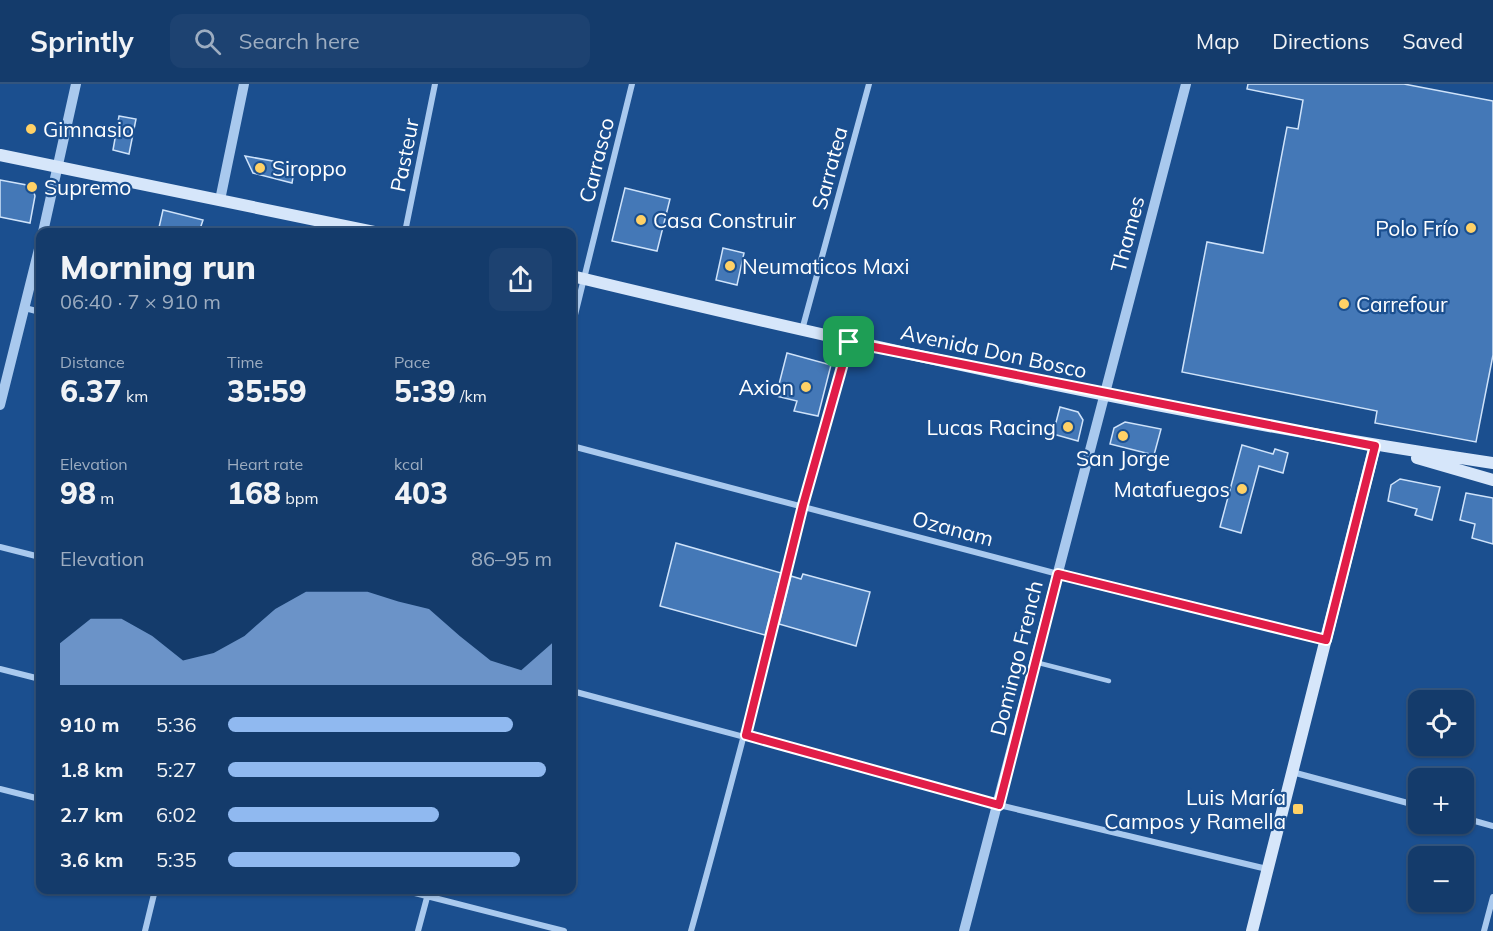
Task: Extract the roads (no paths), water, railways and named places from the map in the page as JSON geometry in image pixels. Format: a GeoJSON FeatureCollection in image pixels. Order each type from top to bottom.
{"type":"FeatureCollection","features":[{"type":"Feature","properties":{"kind":"main road"},"geometry":{"type":"LineString","coordinates":[[0,155],[220,200],[323,227]]}},
{"type":"Feature","properties":{"kind":"main road","name":"Avenida Don Bosco"},"geometry":{"type":"LineString","coordinates":[[576,277],[849,342],[1105,394],[1375,446],[1493,463]]}},
{"type":"Feature","properties":{"kind":"main road"},"geometry":{"type":"LineString","coordinates":[[1252,931],[1375,446]]}},
{"type":"Feature","properties":{"kind":"main road","name":"Avenida Don Bosco"},"geometry":{"type":"LineString","coordinates":[[1375,446],[1493,480]]}},
{"type":"Feature","properties":{"kind":"street"},"geometry":{"type":"LineString","coordinates":[[45,228],[76,84]]}},
{"type":"Feature","properties":{"kind":"street"},"geometry":{"type":"LineString","coordinates":[[220,200],[244,84]]}},
{"type":"Feature","properties":{"kind":"street","name":"Pasteur"},"geometry":{"type":"LineString","coordinates":[[406,228],[435,84]]}},
{"type":"Feature","properties":{"kind":"street","name":"Carrasco"},"geometry":{"type":"LineString","coordinates":[[576,311],[632,84]]}},
{"type":"Feature","properties":{"kind":"street","name":"Sarratea"},"geometry":{"type":"LineString","coordinates":[[802,331],[868,84]]}},
{"type":"Feature","properties":{"kind":"street","name":"Thames"},"geometry":{"type":"LineString","coordinates":[[1105,394],[1186,84]]}},
{"type":"Feature","properties":{"kind":"street"},"geometry":{"type":"LineString","coordinates":[[0,405],[36,262]]}},
{"type":"Feature","properties":{"kind":"street"},"geometry":{"type":"LineString","coordinates":[[25,308],[36,311]]}},
{"type":"Feature","properties":{"kind":"street"},"geometry":{"type":"LineString","coordinates":[[691,931],[746,735],[803,505],[849,342]]}},
{"type":"Feature","properties":{"kind":"street","name":"Domingo French"},"geometry":{"type":"LineString","coordinates":[[964,931],[999,805],[1105,394]]}},
{"type":"Feature","properties":{"kind":"street","name":"Ozanam"},"geometry":{"type":"LineString","coordinates":[[576,447],[1058,574],[1326,640]]}},
{"type":"Feature","properties":{"kind":"street"},"geometry":{"type":"LineString","coordinates":[[0,547],[36,556]]}},
{"type":"Feature","properties":{"kind":"street"},"geometry":{"type":"LineString","coordinates":[[0,669],[36,678]]}},
{"type":"Feature","properties":{"kind":"street"},"geometry":{"type":"LineString","coordinates":[[576,692],[746,735],[999,805],[1267,869]]}},
{"type":"Feature","properties":{"kind":"street"},"geometry":{"type":"LineString","coordinates":[[1292,772],[1408,803]]}},
{"type":"Feature","properties":{"kind":"street"},"geometry":{"type":"LineString","coordinates":[[0,789],[36,798]]}},
{"type":"Feature","properties":{"kind":"street"},"geometry":{"type":"LineString","coordinates":[[1474,821],[1493,826]]}},
{"type":"Feature","properties":{"kind":"street"},"geometry":{"type":"LineString","coordinates":[[145,931],[154,894]]}},
{"type":"Feature","properties":{"kind":"street"},"geometry":{"type":"LineString","coordinates":[[418,931],[427,894]]}},
{"type":"Feature","properties":{"kind":"street"},"geometry":{"type":"LineString","coordinates":[[435,894],[564,931]]}},
{"type":"Feature","properties":{"kind":"street"},"geometry":{"type":"LineString","coordinates":[[1484,931],[1493,897]]}},
{"type":"Feature","properties":{"kind":"lane"},"geometry":{"type":"LineString","coordinates":[[1035,662],[1109,681]]}},
{"type":"Feature","properties":{"kind":"place","name":"Gimnasio"},"geometry":{"type":"Point","coordinates":[31,129]}},
{"type":"Feature","properties":{"kind":"place","name":"Siroppo"},"geometry":{"type":"Point","coordinates":[260,168]}},
{"type":"Feature","properties":{"kind":"place","name":"Supremo"},"geometry":{"type":"Point","coordinates":[32,187]}},
{"type":"Feature","properties":{"kind":"place","name":"Casa Construir"},"geometry":{"type":"Point","coordinates":[641,220]}},
{"type":"Feature","properties":{"kind":"place","name":"Polo Frío"},"geometry":{"type":"Point","coordinates":[1471,228]}},
{"type":"Feature","properties":{"kind":"place","name":"Neumaticos Maxi"},"geometry":{"type":"Point","coordinates":[730,266]}},
{"type":"Feature","properties":{"kind":"place","name":"Carrefour"},"geometry":{"type":"Point","coordinates":[1344,304]}},
{"type":"Feature","properties":{"kind":"place","name":"Axion"},"geometry":{"type":"Point","coordinates":[806,387]}},
{"type":"Feature","properties":{"kind":"place","name":"Lucas Racing"},"geometry":{"type":"Point","coordinates":[1068,427]}},
{"type":"Feature","properties":{"kind":"place","name":"San Jorge"},"geometry":{"type":"Point","coordinates":[1123,436]}},
{"type":"Feature","properties":{"kind":"place","name":"Matafuegos"},"geometry":{"type":"Point","coordinates":[1242,489]}},
{"type":"Feature","properties":{"kind":"place","name":"Luis María Campos y Ramella"},"geometry":{"type":"Point","coordinates":[1298,809]}}]}
